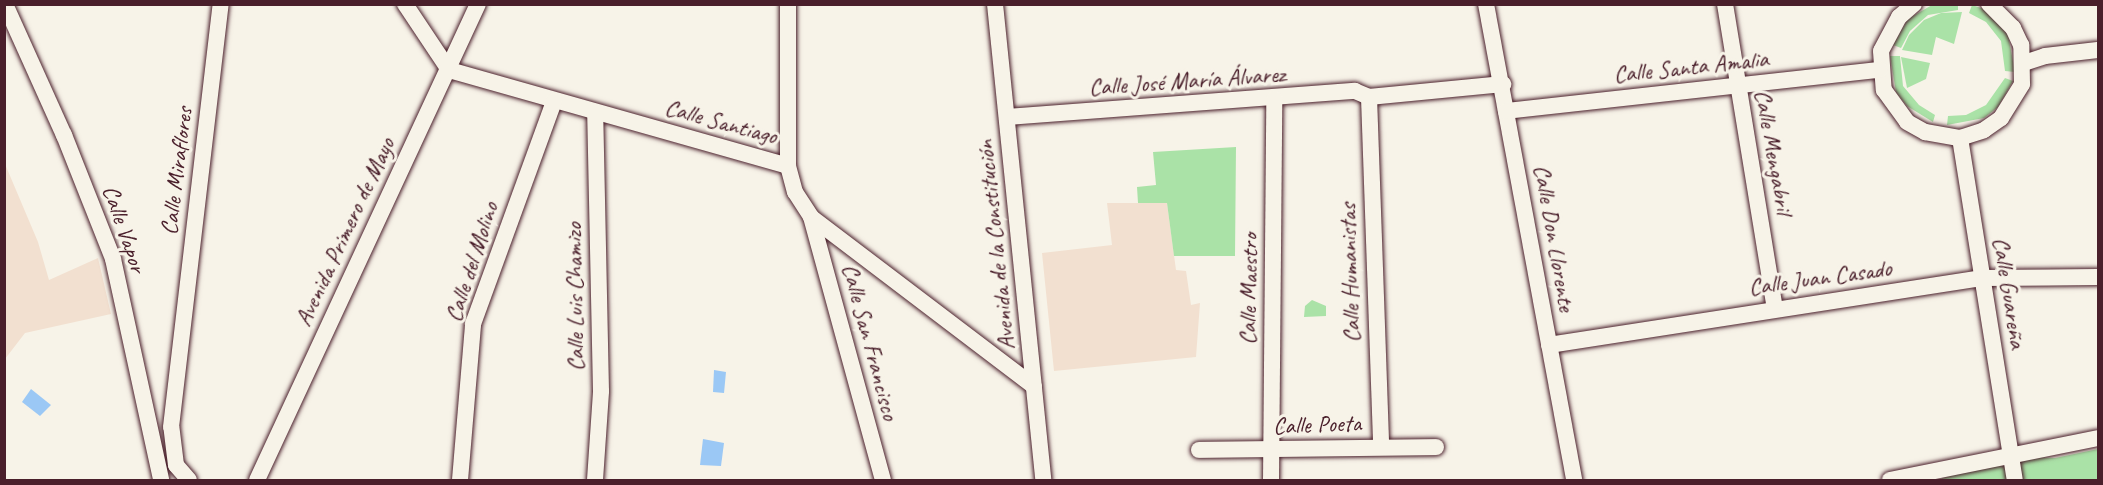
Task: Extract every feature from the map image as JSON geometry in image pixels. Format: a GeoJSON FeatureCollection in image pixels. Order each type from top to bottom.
{"type":"FeatureCollection","features":[{"type":"Feature","properties":{"kind":"street","name":"Calle Vapor"},"geometry":{"type":"LineString","coordinates":[[5,4],[64,135],[113,259],[158,478]]}},
{"type":"Feature","properties":{"kind":"street","name":"Calle Miraflores"},"geometry":{"type":"LineString","coordinates":[[189,480],[176,465],[171,444],[172,407],[222,4]]}},
{"type":"Feature","properties":{"kind":"street"},"geometry":{"type":"LineString","coordinates":[[405,4],[449,70]]}},
{"type":"Feature","properties":{"kind":"street","name":"Avenida Primero de Mayo"},"geometry":{"type":"LineString","coordinates":[[257,480],[478,4]]}},
{"type":"Feature","properties":{"kind":"street"},"geometry":{"type":"LineString","coordinates":[[788,4],[788,165]]}},
{"type":"Feature","properties":{"kind":"street","name":"Avenida de la Constitución"},"geometry":{"type":"LineString","coordinates":[[995,4],[1043,480]]}},
{"type":"Feature","properties":{"kind":"street","name":"Calle Don Llorente"},"geometry":{"type":"LineString","coordinates":[[1486,4],[1503,84],[1506,111],[1574,480]]}},
{"type":"Feature","properties":{"kind":"street","name":"Calle Mengabril"},"geometry":{"type":"LineString","coordinates":[[1725,4],[1775,308]]}},
{"type":"Feature","properties":{"kind":"street"},"geometry":{"type":"LineString","coordinates":[[1914,4],[1888,33],[1880,70],[1893,108],[1907,122],[1925,132],[1960,138],[1984,130],[2001,118],[2018,93],[2024,63],[2013,28],[1989,4]]}},
{"type":"Feature","properties":{"kind":"street"},"geometry":{"type":"LineString","coordinates":[[2024,63],[2045,56],[2098,50]]}},
{"type":"Feature","properties":{"kind":"street","name":"Calle Santiago"},"geometry":{"type":"LineString","coordinates":[[449,70],[595,113],[788,165],[795,192],[811,217],[1034,386]]}},
{"type":"Feature","properties":{"kind":"street","name":"Calle Santa Amalia"},"geometry":{"type":"LineString","coordinates":[[1506,111],[1880,70]]}},
{"type":"Feature","properties":{"kind":"street","name":"Calle José María Álvarez"},"geometry":{"type":"LineString","coordinates":[[1007,117],[1274,99],[1354,91],[1369,97],[1503,84]]}},
{"type":"Feature","properties":{"kind":"street","name":"Calle Humanistas"},"geometry":{"type":"LineString","coordinates":[[1369,97],[1381,447]]}},
{"type":"Feature","properties":{"kind":"street","name":"Calle Maestro"},"geometry":{"type":"LineString","coordinates":[[1270,480],[1274,99]]}},
{"type":"Feature","properties":{"kind":"street","name":"Calle del Molino"},"geometry":{"type":"LineString","coordinates":[[460,480],[473,324],[554,101]]}},
{"type":"Feature","properties":{"kind":"street","name":"Calle Luis Chamizo"},"geometry":{"type":"LineString","coordinates":[[595,113],[601,391],[595,480]]}},
{"type":"Feature","properties":{"kind":"street","name":"Calle Guareña"},"geometry":{"type":"LineString","coordinates":[[1960,138],[2015,480]]}},
{"type":"Feature","properties":{"kind":"street","name":"Calle San Francisco"},"geometry":{"type":"LineString","coordinates":[[811,217],[883,480]]}},
{"type":"Feature","properties":{"kind":"street","name":"Calle Juan Casado"},"geometry":{"type":"LineString","coordinates":[[1549,345],[1775,308],[1983,278],[2098,277]]}},
{"type":"Feature","properties":{"kind":"street"},"geometry":{"type":"LineString","coordinates":[[1011,369],[1030,349]]}},
{"type":"Feature","properties":{"kind":"street"},"geometry":{"type":"LineString","coordinates":[[145,410],[172,407]]}},
{"type":"Feature","properties":{"kind":"street"},"geometry":{"type":"LineString","coordinates":[[1890,480],[2098,438]]}},
{"type":"Feature","properties":{"kind":"street","name":"Calle Poeta"},"geometry":{"type":"LineString","coordinates":[[1199,450],[1271,451],[1436,447]]}},
{"type":"Feature","properties":{"kind":"shaded area"},"geometry":{"type":"Polygon","coordinates":[[[5,164],[38,242],[49,280],[98,258],[111,314],[25,333],[5,359],[5,164]]]}},
{"type":"Feature","properties":{"kind":"shaded area"},"geometry":{"type":"Polygon","coordinates":[[[1107,203],[1167,203],[1176,270],[1186,271],[1191,305],[1200,303],[1196,357],[1054,371],[1042,253],[1112,245],[1107,203]]]}},
{"type":"Feature","properties":{"kind":"green space"},"geometry":{"type":"Polygon","coordinates":[[[1932,5],[1958,5],[1958,10],[1928,15],[1910,31],[1901,48],[1893,45],[1908,19],[1932,5]]]}},
{"type":"Feature","properties":{"kind":"green space"},"geometry":{"type":"Polygon","coordinates":[[[1972,5],[1984,9],[2008,35],[2015,72],[2005,71],[2001,41],[1986,22],[1969,13],[1972,5]]]}},
{"type":"Feature","properties":{"kind":"green space"},"geometry":{"type":"Polygon","coordinates":[[[1962,12],[1954,44],[1936,37],[1932,55],[1902,50],[1909,35],[1924,20],[1941,13],[1962,12]]]}},
{"type":"Feature","properties":{"kind":"green space"},"geometry":{"type":"Polygon","coordinates":[[[1890,56],[1900,56],[1903,86],[1919,105],[1935,115],[1933,122],[1907,106],[1896,92],[1890,56]]]}},
{"type":"Feature","properties":{"kind":"green space"},"geometry":{"type":"Polygon","coordinates":[[[1901,57],[1930,63],[1926,79],[1907,88],[1901,57]]]}},
{"type":"Feature","properties":{"kind":"green space"},"geometry":{"type":"Polygon","coordinates":[[[2005,78],[2013,81],[1998,107],[1984,118],[1947,125],[1948,116],[1966,115],[1986,105],[2005,78]]]}},
{"type":"Feature","properties":{"kind":"green space"},"geometry":{"type":"Polygon","coordinates":[[[1236,147],[1235,256],[1174,256],[1167,203],[1138,203],[1137,187],[1156,185],[1153,152],[1236,147]]]}},
{"type":"Feature","properties":{"kind":"green space"},"geometry":{"type":"Polygon","coordinates":[[[1312,300],[1326,306],[1326,316],[1304,317],[1305,306],[1312,300]]]}},
{"type":"Feature","properties":{"kind":"green space"},"geometry":{"type":"Polygon","coordinates":[[[2098,449],[2098,480],[1942,480],[1940,470],[2011,456],[2055,458],[2098,449]]]}},
{"type":"Feature","properties":{"kind":"water"},"geometry":{"type":"Polygon","coordinates":[[[714,370],[726,372],[724,393],[713,392],[714,370]]]}},
{"type":"Feature","properties":{"kind":"water"},"geometry":{"type":"Polygon","coordinates":[[[31,389],[51,405],[40,416],[22,402],[31,389]]]}},
{"type":"Feature","properties":{"kind":"water"},"geometry":{"type":"Polygon","coordinates":[[[703,439],[724,443],[721,466],[700,465],[703,439]]]}}]}
